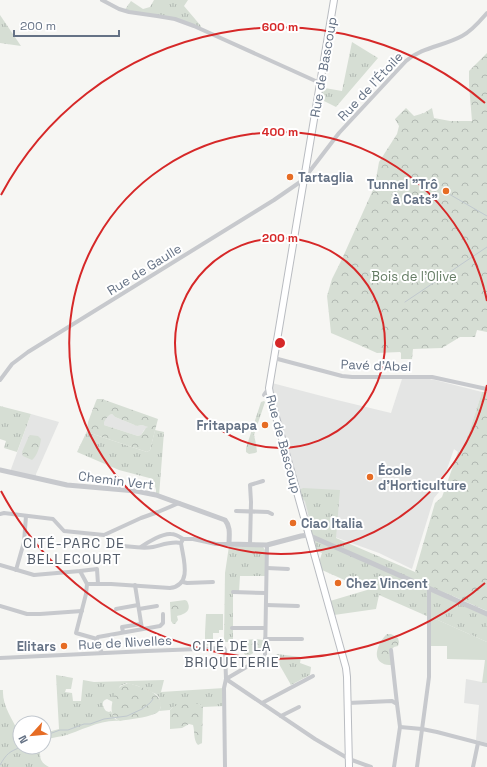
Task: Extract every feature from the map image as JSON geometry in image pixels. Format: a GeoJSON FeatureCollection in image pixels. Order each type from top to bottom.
{"type":"FeatureCollection","features":[{"type":"Feature","properties":{"kind":"main road","name":"Rue de Bascoup"},"geometry":{"type":"LineString","coordinates":[[334,0],[269,388],[308,535],[346,668],[349,767]]}},
{"type":"Feature","properties":{"kind":"street"},"geometry":{"type":"LineString","coordinates":[[102,0],[119,9],[129,12],[157,16],[189,24],[320,82]]}},
{"type":"Feature","properties":{"kind":"street","name":"Rue de l'Étoile"},"geometry":{"type":"LineString","coordinates":[[303,180],[340,133],[406,61],[418,52],[464,35],[487,13]]}},
{"type":"Feature","properties":{"kind":"street","name":"Rue de Gaulle"},"geometry":{"type":"LineString","coordinates":[[0,380],[12,364],[28,352],[274,200],[303,180]]}},
{"type":"Feature","properties":{"kind":"street","name":"Pavé d'Abel"},"geometry":{"type":"LineString","coordinates":[[274,358],[342,376],[432,376],[487,389]]}},
{"type":"Feature","properties":{"kind":"street"},"geometry":{"type":"LineString","coordinates":[[264,395],[269,388]]}},
{"type":"Feature","properties":{"kind":"street","name":"Chemin Vert"},"geometry":{"type":"LineString","coordinates":[[0,470],[67,485],[142,492],[159,496],[226,521],[229,528],[229,544]]}},
{"type":"Feature","properties":{"kind":"street"},"geometry":{"type":"LineString","coordinates":[[250,545],[250,485],[263,481]]}},
{"type":"Feature","properties":{"kind":"street"},"geometry":{"type":"LineString","coordinates":[[0,514],[4,513],[53,519],[64,531],[104,535],[179,503]]}},
{"type":"Feature","properties":{"kind":"street"},"geometry":{"type":"LineString","coordinates":[[236,511],[268,512],[272,514]]}},
{"type":"Feature","properties":{"kind":"street"},"geometry":{"type":"LineString","coordinates":[[16,570],[24,542],[26,516]]}},
{"type":"Feature","properties":{"kind":"street"},"geometry":{"type":"LineString","coordinates":[[87,584],[135,585],[170,588],[178,586],[183,582],[185,573],[182,541],[176,534],[171,533],[165,535],[141,547]]}},
{"type":"Feature","properties":{"kind":"street"},"geometry":{"type":"LineString","coordinates":[[124,546],[152,547],[193,539],[216,544],[267,545],[308,535],[487,614]]}},
{"type":"Feature","properties":{"kind":"street"},"geometry":{"type":"LineString","coordinates":[[225,767],[224,688],[226,679],[265,656],[267,545]]}},
{"type":"Feature","properties":{"kind":"street"},"geometry":{"type":"LineString","coordinates":[[0,565],[34,575],[97,570],[98,584]]}},
{"type":"Feature","properties":{"kind":"street"},"geometry":{"type":"LineString","coordinates":[[267,568],[288,568]]}},
{"type":"Feature","properties":{"kind":"street"},"geometry":{"type":"LineString","coordinates":[[80,571],[87,584],[86,594],[76,633],[97,639],[123,632],[122,627],[162,625],[164,622],[163,614]]}},
{"type":"Feature","properties":{"kind":"street"},"geometry":{"type":"LineString","coordinates":[[183,582],[213,582]]}},
{"type":"Feature","properties":{"kind":"street"},"geometry":{"type":"LineString","coordinates":[[135,585],[141,626]]}},
{"type":"Feature","properties":{"kind":"street"},"geometry":{"type":"LineString","coordinates":[[418,767],[429,677],[429,588]]}},
{"type":"Feature","properties":{"kind":"street"},"geometry":{"type":"LineString","coordinates":[[233,592],[266,593]]}},
{"type":"Feature","properties":{"kind":"street"},"geometry":{"type":"LineString","coordinates":[[266,605],[298,606]]}},
{"type":"Feature","properties":{"kind":"street"},"geometry":{"type":"LineString","coordinates":[[0,606],[27,614],[82,611]]}},
{"type":"Feature","properties":{"kind":"street"},"geometry":{"type":"LineString","coordinates":[[116,609],[157,606]]}},
{"type":"Feature","properties":{"kind":"street"},"geometry":{"type":"LineString","coordinates":[[232,628],[265,628]]}},
{"type":"Feature","properties":{"kind":"street"},"geometry":{"type":"LineString","coordinates":[[97,639],[96,641],[102,653]]}},
{"type":"Feature","properties":{"kind":"street"},"geometry":{"type":"LineString","coordinates":[[265,639],[302,640]]}},
{"type":"Feature","properties":{"kind":"street","name":"Rue de Nivelles"},"geometry":{"type":"LineString","coordinates":[[0,658],[224,648],[226,679]]}},
{"type":"Feature","properties":{"kind":"street"},"geometry":{"type":"LineString","coordinates":[[391,650],[400,727],[394,767]]}},
{"type":"Feature","properties":{"kind":"street"},"geometry":{"type":"LineString","coordinates":[[262,703],[313,676]]}},
{"type":"Feature","properties":{"kind":"street"},"geometry":{"type":"LineString","coordinates":[[226,679],[315,739],[349,759],[371,767]]}},
{"type":"Feature","properties":{"kind":"street"},"geometry":{"type":"LineString","coordinates":[[348,703],[392,701],[397,704]]}},
{"type":"Feature","properties":{"kind":"street"},"geometry":{"type":"LineString","coordinates":[[281,716],[299,707]]}},
{"type":"Feature","properties":{"kind":"street"},"geometry":{"type":"LineString","coordinates":[[400,727],[422,729],[487,745]]}},
{"type":"Feature","properties":{"kind":"street"},"geometry":{"type":"LineString","coordinates":[[473,767],[478,743]]}},
{"type":"Feature","properties":{"kind":"shaded area","name":"École d'Horticulture"},"geometry":{"type":"Polygon","coordinates":[[[424,378],[482,392],[463,451],[458,452],[454,449],[439,492],[434,498],[412,569],[379,553],[310,528],[304,501],[301,498],[274,403],[272,383],[391,413],[402,379],[424,378]]]}},
{"type":"Feature","properties":{"kind":"shaded area"},"geometry":{"type":"Polygon","coordinates":[[[31,414],[59,422],[36,477],[10,472],[31,414]]]}},
{"type":"Feature","properties":{"kind":"shaded area"},"geometry":{"type":"Polygon","coordinates":[[[112,414],[115,417],[137,426],[142,425],[149,427],[138,436],[104,425],[103,422],[106,417],[112,414]]]}},
{"type":"Feature","properties":{"kind":"shaded area"},"geometry":{"type":"Polygon","coordinates":[[[466,679],[487,683],[487,743],[476,740],[479,705],[464,703],[466,679]]]}},
{"type":"Feature","properties":{"kind":"green space"},"geometry":{"type":"Polygon","coordinates":[[[154,0],[188,0],[184,6],[201,26],[201,29],[184,22],[124,11],[131,1],[143,9],[150,7],[154,0]]]}},
{"type":"Feature","properties":{"kind":"green space"},"geometry":{"type":"Polygon","coordinates":[[[0,15],[21,46],[0,43],[0,15]]]}},
{"type":"Feature","properties":{"kind":"green space"},"geometry":{"type":"Polygon","coordinates":[[[352,42],[378,58],[336,107],[320,99],[319,87],[342,91],[352,42]]]}},
{"type":"Feature","properties":{"kind":"green space","name":"Bois de l'Olive"},"geometry":{"type":"Polygon","coordinates":[[[487,53],[487,332],[477,330],[475,337],[460,337],[442,348],[413,349],[412,359],[401,359],[400,352],[377,353],[331,333],[327,296],[332,279],[372,192],[379,162],[397,134],[399,126],[395,119],[406,108],[414,116],[424,113],[432,108],[434,118],[450,121],[472,121],[469,71],[487,53]]]}},
{"type":"Feature","properties":{"kind":"green space"},"geometry":{"type":"Polygon","coordinates":[[[482,392],[487,392],[487,611],[421,582],[415,572],[435,503],[442,497],[458,452],[463,451],[482,392]]]}},
{"type":"Feature","properties":{"kind":"green space"},"geometry":{"type":"Polygon","coordinates":[[[97,399],[102,399],[158,419],[150,450],[147,452],[87,431],[88,422],[97,399]],[[112,414],[109,415],[104,422],[104,425],[138,436],[141,435],[148,427],[142,425],[137,426],[115,417],[112,414]]]}},
{"type":"Feature","properties":{"kind":"green space"},"geometry":{"type":"Polygon","coordinates":[[[261,402],[265,402],[254,435],[257,452],[249,454],[246,452],[246,448],[261,402]]]}},
{"type":"Feature","properties":{"kind":"green space"},"geometry":{"type":"Polygon","coordinates":[[[0,406],[31,414],[17,452],[4,448],[6,441],[0,439],[0,406]]]}},
{"type":"Feature","properties":{"kind":"green space"},"geometry":{"type":"Polygon","coordinates":[[[155,430],[164,432],[159,496],[156,495],[153,479],[119,470],[77,452],[87,431],[147,452],[150,450],[155,430]]]}},
{"type":"Feature","properties":{"kind":"green space"},"geometry":{"type":"Polygon","coordinates":[[[30,435],[38,436],[41,439],[38,451],[32,460],[23,456],[22,452],[30,435]]]}},
{"type":"Feature","properties":{"kind":"green space"},"geometry":{"type":"Polygon","coordinates":[[[303,488],[340,490],[336,538],[415,572],[420,579],[487,614],[487,642],[379,595],[376,609],[334,615],[330,601],[367,590],[322,570],[319,562],[322,553],[312,549],[309,516],[305,501],[299,490],[303,488]]]}},
{"type":"Feature","properties":{"kind":"green space"},"geometry":{"type":"Polygon","coordinates":[[[229,546],[263,547],[265,550],[265,576],[240,576],[239,592],[233,593],[233,642],[224,642],[225,573],[229,546]]]}},
{"type":"Feature","properties":{"kind":"green space"},"geometry":{"type":"Polygon","coordinates":[[[187,601],[189,607],[187,611],[177,616],[178,620],[175,624],[173,624],[171,621],[170,602],[187,601]]]}},
{"type":"Feature","properties":{"kind":"green space"},"geometry":{"type":"Polygon","coordinates":[[[206,614],[223,614],[223,630],[219,630],[219,633],[213,633],[213,645],[205,646],[205,633],[206,614]]]}},
{"type":"Feature","properties":{"kind":"green space"},"geometry":{"type":"Polygon","coordinates":[[[429,616],[487,642],[487,683],[482,683],[485,660],[447,659],[447,646],[430,646],[429,616]]]}},
{"type":"Feature","properties":{"kind":"green space"},"geometry":{"type":"Polygon","coordinates":[[[387,634],[391,634],[398,638],[399,642],[398,646],[391,650],[392,665],[383,664],[377,657],[379,644],[387,634]]]}},
{"type":"Feature","properties":{"kind":"green space"},"geometry":{"type":"Polygon","coordinates":[[[245,640],[263,640],[262,648],[248,656],[245,655],[240,643],[245,640]]]}},
{"type":"Feature","properties":{"kind":"green space"},"geometry":{"type":"Polygon","coordinates":[[[277,654],[301,657],[300,663],[311,667],[310,675],[291,685],[275,657],[277,654]]]}},
{"type":"Feature","properties":{"kind":"green space"},"geometry":{"type":"Polygon","coordinates":[[[56,675],[73,678],[71,689],[66,689],[65,692],[72,693],[73,701],[81,701],[83,680],[94,682],[164,680],[161,692],[224,688],[224,706],[203,707],[199,704],[173,707],[170,710],[159,711],[161,707],[159,697],[156,694],[127,683],[120,686],[113,702],[107,699],[103,701],[103,706],[106,711],[111,711],[115,719],[120,721],[106,722],[63,736],[52,738],[52,731],[59,729],[56,675]]]}},
{"type":"Feature","properties":{"kind":"green space"},"geometry":{"type":"Polygon","coordinates":[[[128,683],[149,690],[158,696],[161,705],[159,711],[155,714],[142,717],[120,721],[116,719],[112,714],[112,703],[114,696],[120,687],[128,683]]]}},
{"type":"Feature","properties":{"kind":"green space"},"geometry":{"type":"Polygon","coordinates":[[[0,690],[3,690],[4,701],[12,719],[12,755],[40,755],[43,763],[49,767],[0,767],[0,690]]]}},
{"type":"Feature","properties":{"kind":"green space"},"geometry":{"type":"Polygon","coordinates":[[[186,703],[199,704],[203,707],[202,743],[198,745],[196,743],[193,725],[189,724],[182,728],[170,729],[170,710],[173,707],[186,703]]]}},
{"type":"Feature","properties":{"kind":"waterway"},"geometry":{"type":"LineString","coordinates":[[449,194],[487,216]]}},
{"type":"Feature","properties":{"kind":"waterway"},"geometry":{"type":"LineString","coordinates":[[405,302],[487,247]]}},
{"type":"Feature","properties":{"kind":"waterway"},"geometry":{"type":"LineString","coordinates":[[52,733],[60,730],[68,730],[104,719],[127,716],[142,709],[153,699]]}},
{"type":"Feature","properties":{"kind":"waterway"},"geometry":{"type":"LineString","coordinates":[[0,765],[12,751]]}},
{"type":"Feature","properties":{"kind":"place","name":"Tartaglia"},"geometry":{"type":"Point","coordinates":[290,177]}},
{"type":"Feature","properties":{"kind":"place","name":"Tunnel \"Trô à Cats\""},"geometry":{"type":"Point","coordinates":[446,191]}},
{"type":"Feature","properties":{"kind":"place","name":"Fritapapa"},"geometry":{"type":"Point","coordinates":[265,425]}},
{"type":"Feature","properties":{"kind":"place","name":"École d'Horticulture"},"geometry":{"type":"Point","coordinates":[370,477]}},
{"type":"Feature","properties":{"kind":"place","name":"Ciao Italia"},"geometry":{"type":"Point","coordinates":[293,523]}},
{"type":"Feature","properties":{"kind":"place","name":"Chez Vincent"},"geometry":{"type":"Point","coordinates":[338,583]}},
{"type":"Feature","properties":{"kind":"place","name":"Elitars"},"geometry":{"type":"Point","coordinates":[64,646]}},
{"type":"Feature","properties":{"kind":"district","name":"CITÉ-PARC DE BELLECOURT"},"geometry":{"type":"Point","coordinates":[74,552]}},
{"type":"Feature","properties":{"kind":"district","name":"CITÉ DE LA BRIQUETERIE"},"geometry":{"type":"Point","coordinates":[232,654]}}]}
